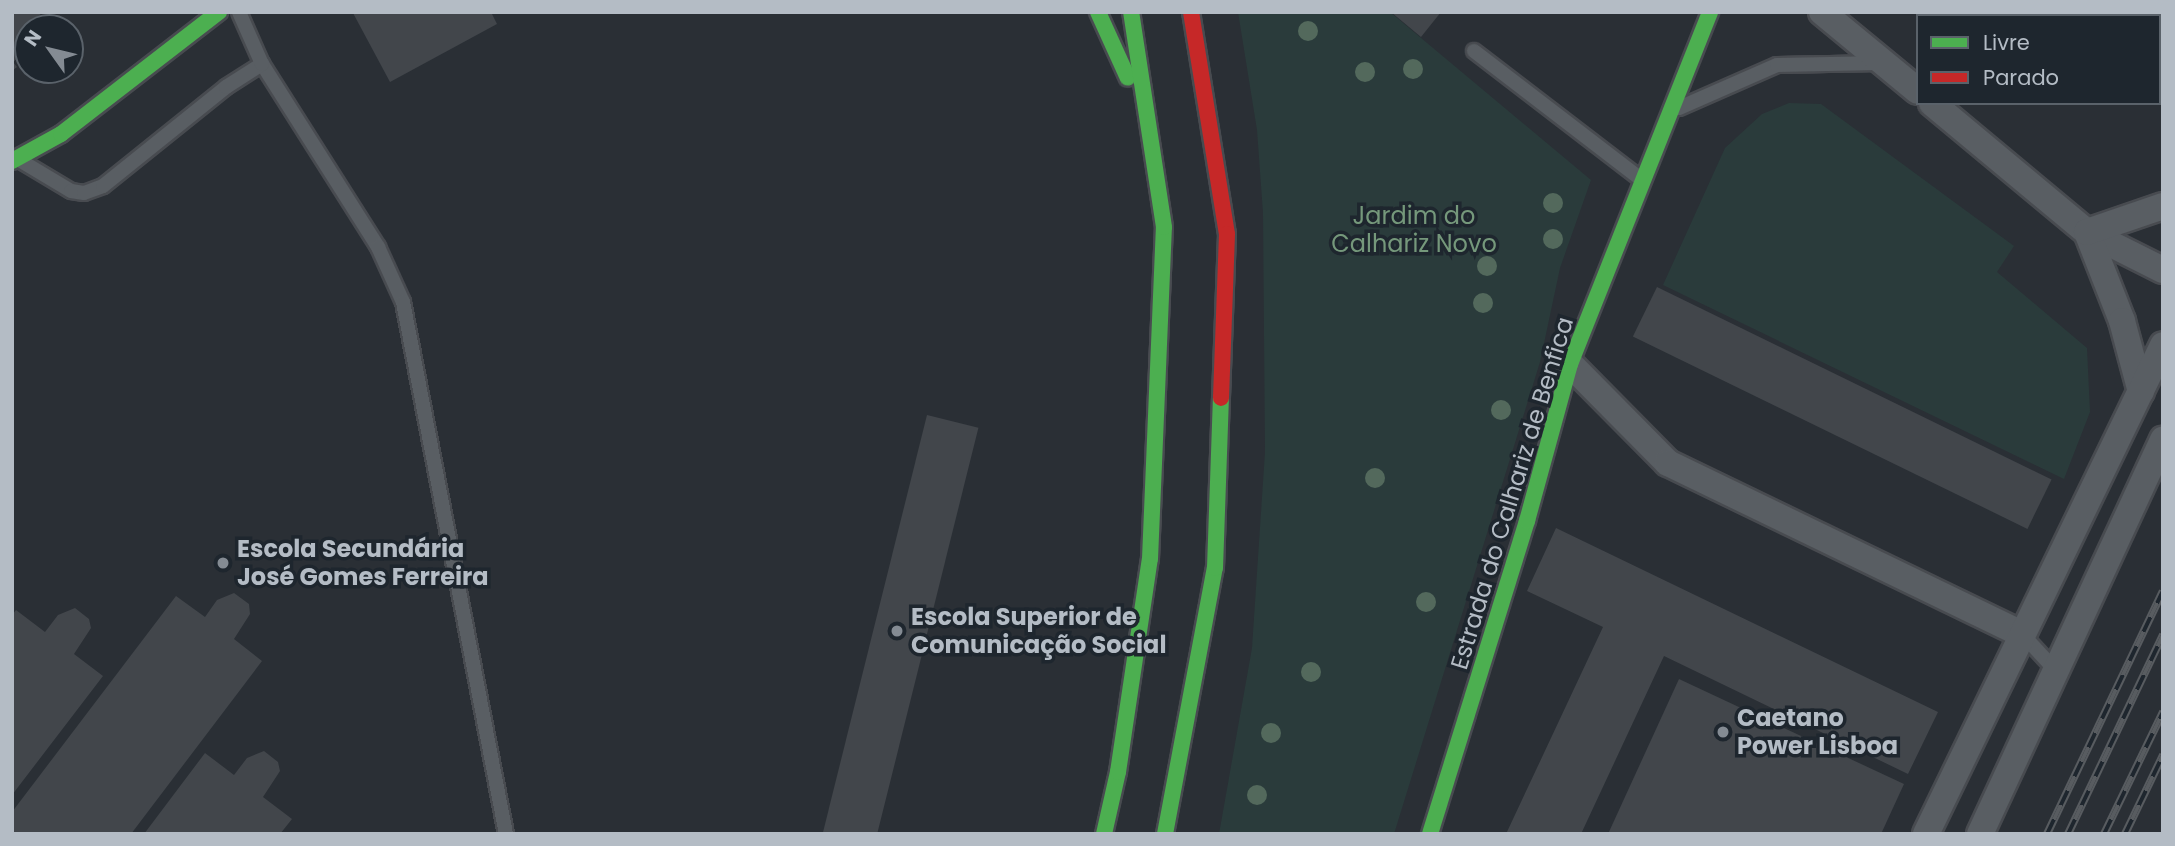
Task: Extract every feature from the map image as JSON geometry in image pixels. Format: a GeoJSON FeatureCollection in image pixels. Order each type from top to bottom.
{"type":"FeatureCollection","features":[{"type":"Feature","properties":{"kind":"main road"},"geometry":{"type":"LineString","coordinates":[[14,160],[61,134],[219,12]]}},
{"type":"Feature","properties":{"kind":"main road"},"geometry":{"type":"LineString","coordinates":[[1098,12],[1150,125]]}},
{"type":"Feature","properties":{"kind":"main road"},"geometry":{"type":"LineString","coordinates":[[1104,834],[1118,772],[1150,559],[1164,227],[1131,12]]}},
{"type":"Feature","properties":{"kind":"main road"},"geometry":{"type":"LineString","coordinates":[[1165,834],[1215,568],[1227,234],[1191,12]]}},
{"type":"Feature","properties":{"kind":"main road","name":"Estrada do Calhariz de Benfica"},"geometry":{"type":"LineString","coordinates":[[1430,834],[1527,521],[1570,364],[1675,110],[1710,12]]}},
{"type":"Feature","properties":{"kind":"street"},"geometry":{"type":"LineString","coordinates":[[1822,12],[1916,89]]}},
{"type":"Feature","properties":{"kind":"street"},"geometry":{"type":"LineString","coordinates":[[1934,105],[2087,232],[2163,270]]}},
{"type":"Feature","properties":{"kind":"street"},"geometry":{"type":"LineString","coordinates":[[2087,232],[2163,206]]}},
{"type":"Feature","properties":{"kind":"street"},"geometry":{"type":"LineString","coordinates":[[2087,232],[2122,321],[2141,392]]}},
{"type":"Feature","properties":{"kind":"street"},"geometry":{"type":"LineString","coordinates":[[1926,834],[2163,345]]}},
{"type":"Feature","properties":{"kind":"street"},"geometry":{"type":"LineString","coordinates":[[1570,364],[1668,463],[2022,634]]}},
{"type":"Feature","properties":{"kind":"street"},"geometry":{"type":"LineString","coordinates":[[1980,834],[2058,673],[2163,439]]}},
{"type":"Feature","properties":{"kind":"lane"},"geometry":{"type":"LineString","coordinates":[[239,12],[262,64],[378,247],[402,302],[506,834]]}},
{"type":"Feature","properties":{"kind":"lane"},"geometry":{"type":"LineString","coordinates":[[1475,51],[1539,103],[1645,182]]}},
{"type":"Feature","properties":{"kind":"lane"},"geometry":{"type":"LineString","coordinates":[[1675,110],[1777,65],[1884,63]]}},
{"type":"Feature","properties":{"kind":"lane"},"geometry":{"type":"LineString","coordinates":[[14,160],[71,191],[95,191],[262,64]]}},
{"type":"Feature","properties":{"kind":"lane"},"geometry":{"type":"LineString","coordinates":[[2022,634],[2058,673]]}},
{"type":"Feature","properties":{"kind":"green space","name":"Jardim do Calhariz Novo"},"geometry":{"type":"Polygon","coordinates":[[[1238,12],[1390,12],[1591,180],[1560,268],[1540,362],[1394,834],[1219,834],[1252,648],[1265,452],[1263,213],[1257,130],[1238,12]]]}},
{"type":"Feature","properties":{"kind":"green space"},"geometry":{"type":"Polygon","coordinates":[[[1789,103],[1821,104],[2014,246],[1997,272],[2087,348],[2090,412],[2064,479],[1663,285],[1725,148],[1762,114],[1789,103]]]}},
{"type":"Feature","properties":{"kind":"building"},"geometry":{"type":"Polygon","coordinates":[[[12,12],[38,12],[40,14],[14,14],[12,71],[12,12]]]}},
{"type":"Feature","properties":{"kind":"building"},"geometry":{"type":"Polygon","coordinates":[[[491,12],[497,24],[390,82],[353,13],[491,12]]]}},
{"type":"Feature","properties":{"kind":"building"},"geometry":{"type":"Polygon","coordinates":[[[1391,12],[1441,12],[1421,37],[1391,12]]]}},
{"type":"Feature","properties":{"kind":"building"},"geometry":{"type":"Polygon","coordinates":[[[2006,12],[2146,12],[2146,14],[2006,12]]]}},
{"type":"Feature","properties":{"kind":"building"},"geometry":{"type":"Polygon","coordinates":[[[2161,20],[2163,21],[2161,51],[2161,20]]]}},
{"type":"Feature","properties":{"kind":"building"},"geometry":{"type":"Polygon","coordinates":[[[1657,287],[2052,479],[2027,529],[1633,336],[1657,287]]]}},
{"type":"Feature","properties":{"kind":"building","name":"Escola Superior de Comunicação Social"},"geometry":{"type":"Polygon","coordinates":[[[927,415],[978,428],[877,834],[823,834],[927,415]]]}},
{"type":"Feature","properties":{"kind":"building"},"geometry":{"type":"Polygon","coordinates":[[[1556,528],[1938,712],[1908,774],[1664,656],[1581,834],[1506,834],[1603,627],[1527,591],[1556,528]]]}},
{"type":"Feature","properties":{"kind":"building"},"geometry":{"type":"Polygon","coordinates":[[[234,593],[249,604],[250,614],[234,639],[262,661],[131,834],[12,834],[12,812],[176,596],[205,617],[217,600],[234,593]]]}},
{"type":"Feature","properties":{"kind":"building"},"geometry":{"type":"Polygon","coordinates":[[[75,608],[89,619],[91,628],[74,654],[103,676],[12,795],[12,615],[16,610],[45,632],[58,615],[75,608]]]}},
{"type":"Feature","properties":{"kind":"building","name":"Caetano Power Lisboa"},"geometry":{"type":"Polygon","coordinates":[[[1679,679],[1904,784],[1881,834],[1608,834],[1679,679]]]}},
{"type":"Feature","properties":{"kind":"building"},"geometry":{"type":"Polygon","coordinates":[[[264,751],[278,762],[280,771],[263,797],[292,819],[280,834],[144,834],[205,753],[234,775],[247,758],[264,751]]]}},
{"type":"Feature","properties":{"kind":"railway"},"geometry":{"type":"LineString","coordinates":[[2047,834],[2163,591]]}},
{"type":"Feature","properties":{"kind":"railway"},"geometry":{"type":"LineString","coordinates":[[2068,834],[2163,635]]}},
{"type":"Feature","properties":{"kind":"railway"},"geometry":{"type":"LineString","coordinates":[[2104,834],[2163,712]]}},
{"type":"Feature","properties":{"kind":"railway"},"geometry":{"type":"LineString","coordinates":[[2125,834],[2163,755]]}},
{"type":"Feature","properties":{"kind":"traffic: fast"},"geometry":{"type":"LineString","coordinates":[[12,161],[61,134],[219,12]]}},
{"type":"Feature","properties":{"kind":"traffic: fast"},"geometry":{"type":"LineString","coordinates":[[1098,12],[1128,78]]}},
{"type":"Feature","properties":{"kind":"traffic: fast"},"geometry":{"type":"LineString","coordinates":[[1104,834],[1118,772],[1150,559],[1164,227],[1131,12]]}},
{"type":"Feature","properties":{"kind":"traffic: fast"},"geometry":{"type":"LineString","coordinates":[[1430,834],[1527,521],[1570,364],[1710,12]]}},
{"type":"Feature","properties":{"kind":"traffic: fast"},"geometry":{"type":"LineString","coordinates":[[1165,834],[1215,568],[1221,398]]}},
{"type":"Feature","properties":{"kind":"traffic: jam"},"geometry":{"type":"LineString","coordinates":[[1191,12],[1227,234],[1221,398]]}},
{"type":"Feature","properties":{"kind":"place","name":"Escola Secundária José Gomes Ferreira"},"geometry":{"type":"Point","coordinates":[223,563]}},
{"type":"Feature","properties":{"kind":"place","name":"Escola Superior de Comunicação Social"},"geometry":{"type":"Point","coordinates":[897,631]}},
{"type":"Feature","properties":{"kind":"place","name":"Caetano Power Lisboa"},"geometry":{"type":"Point","coordinates":[1723,732]}}]}
